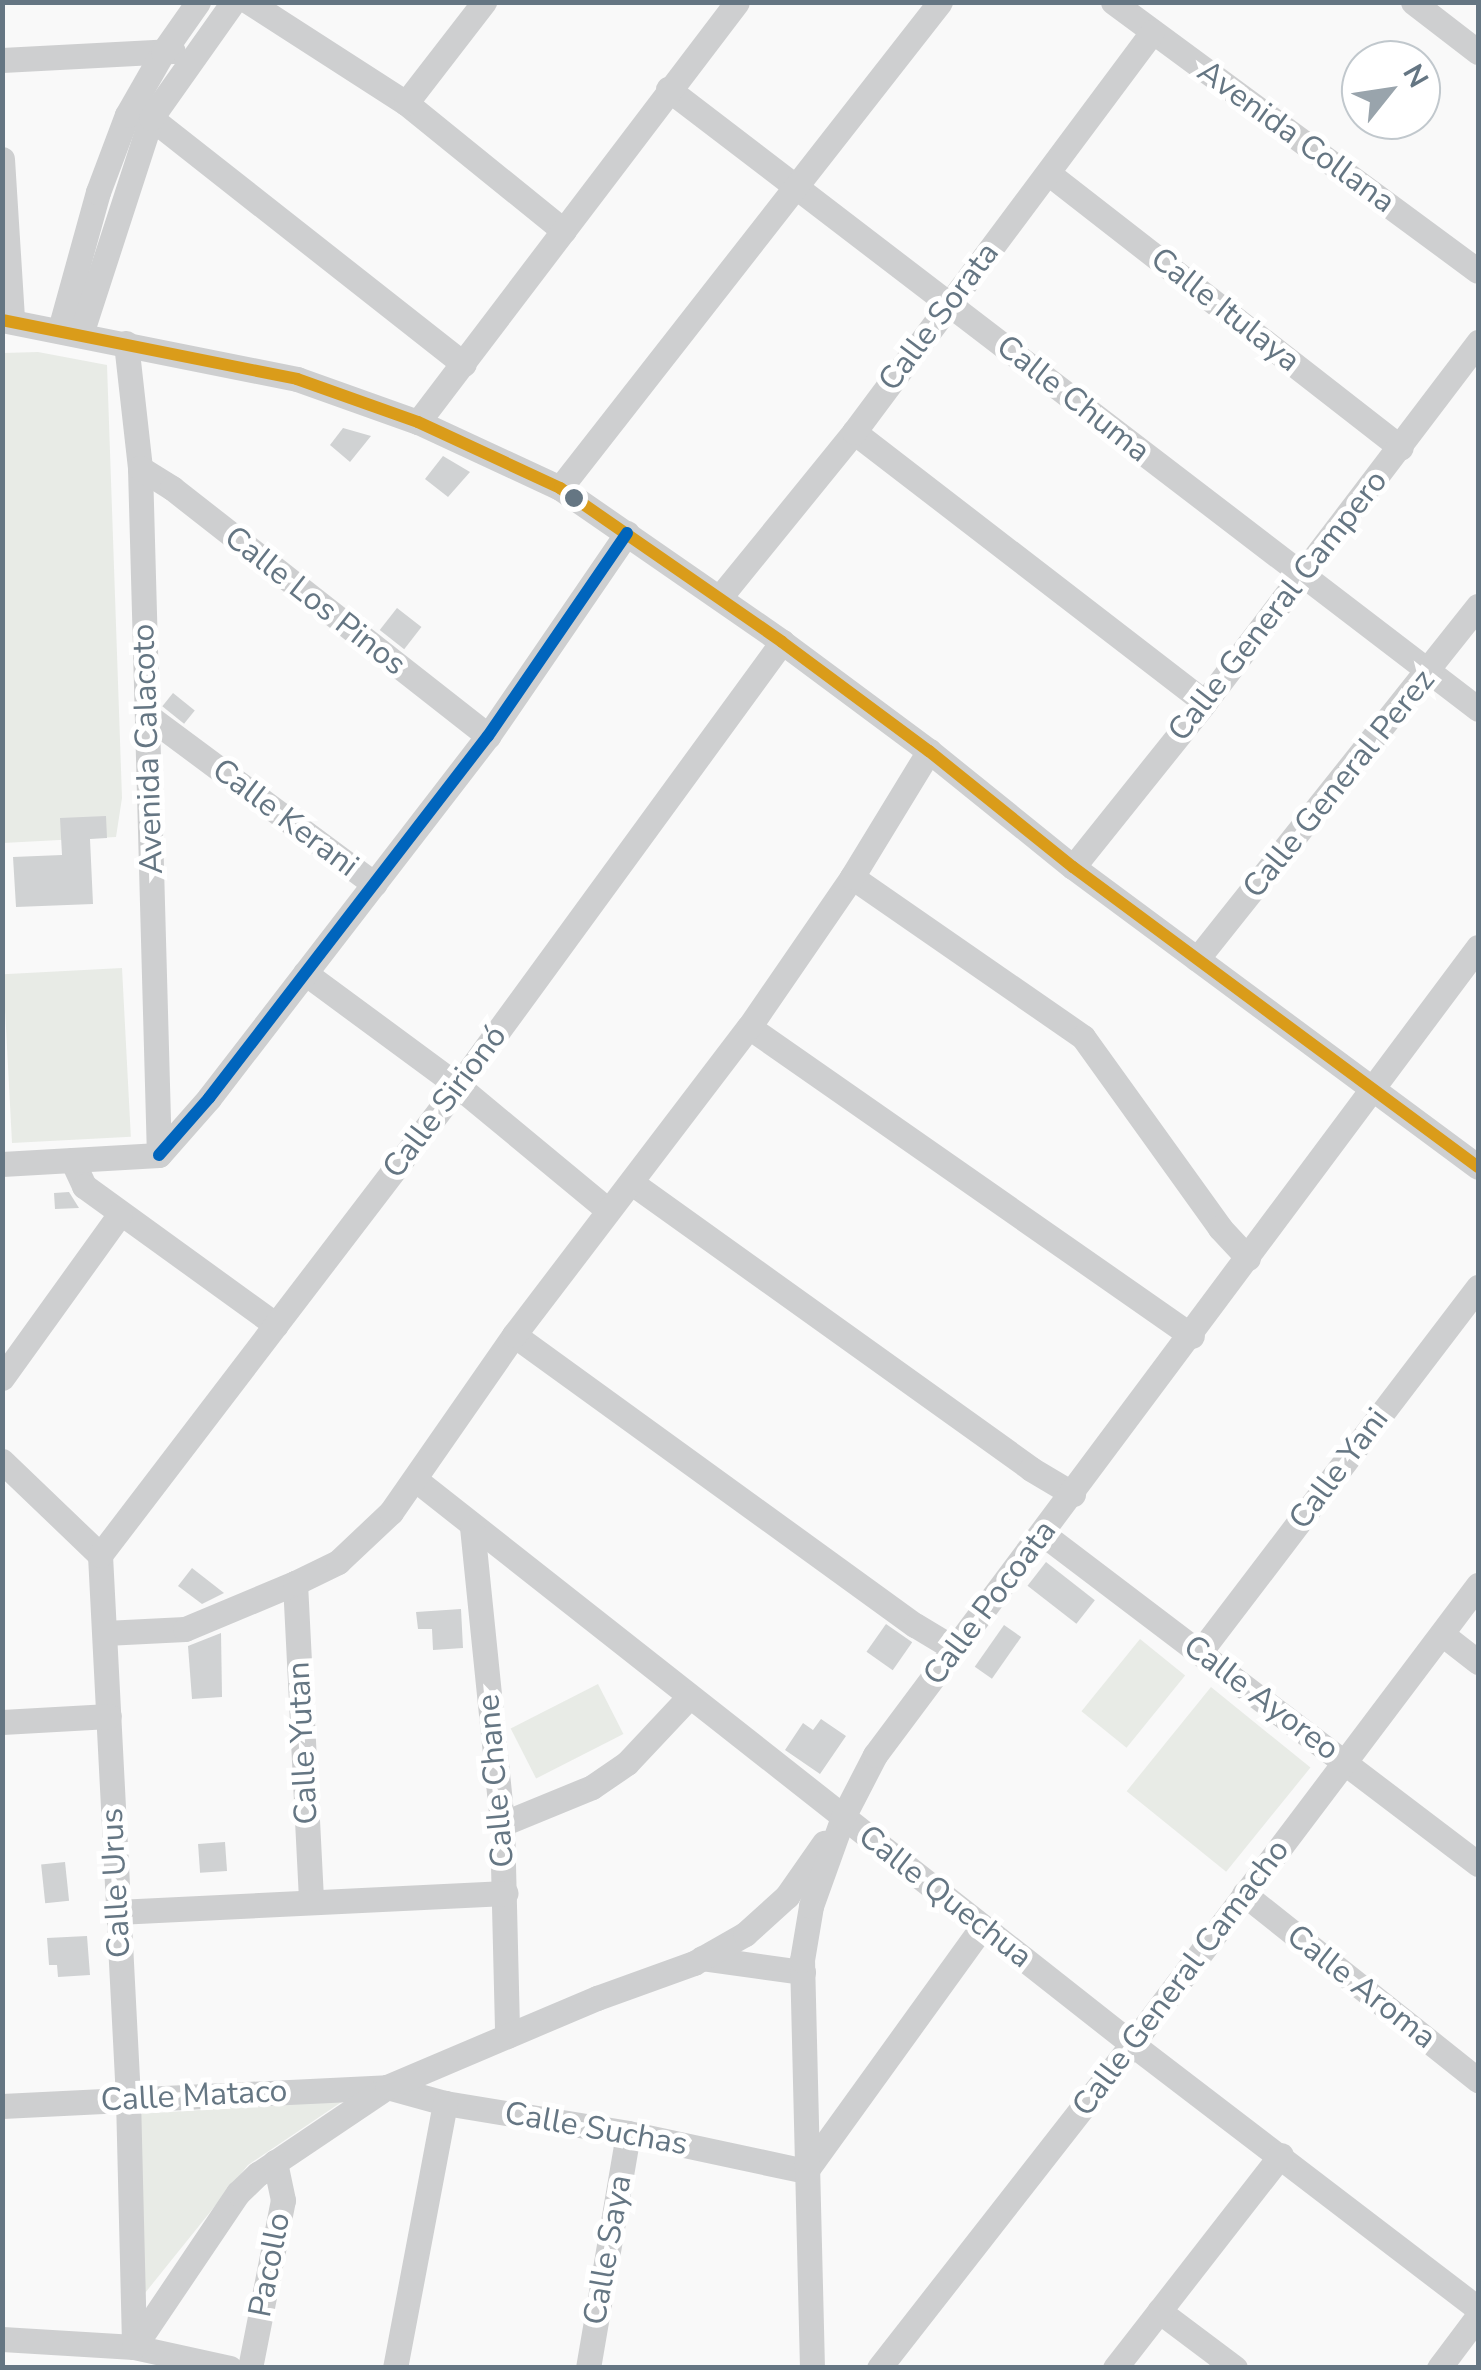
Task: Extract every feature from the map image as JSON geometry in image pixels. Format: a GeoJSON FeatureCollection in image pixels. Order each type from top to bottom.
{"type":"FeatureCollection","features":[{"type":"Feature","properties":{"kind":"street"},"geometry":{"type":"LineString","coordinates":[[71,331],[98,192],[128,115],[163,52],[198,2]]}},
{"type":"Feature","properties":{"kind":"street"},"geometry":{"type":"LineString","coordinates":[[71,331],[151,118],[233,2]]}},
{"type":"Feature","properties":{"kind":"street"},"geometry":{"type":"LineString","coordinates":[[249,2],[406,103],[564,230]]}},
{"type":"Feature","properties":{"kind":"street"},"geometry":{"type":"LineString","coordinates":[[406,103],[484,2]]}},
{"type":"Feature","properties":{"kind":"street"},"geometry":{"type":"LineString","coordinates":[[418,422],[736,2]]}},
{"type":"Feature","properties":{"kind":"street"},"geometry":{"type":"LineString","coordinates":[[560,488],[798,190],[940,2]]}},
{"type":"Feature","properties":{"kind":"street","name":"Avenida Collana"},"geometry":{"type":"LineString","coordinates":[[1113,2],[1478,271]]}},
{"type":"Feature","properties":{"kind":"street"},"geometry":{"type":"LineString","coordinates":[[1413,2],[1478,52]]}},
{"type":"Feature","properties":{"kind":"street","name":"Calle Sorata"},"geometry":{"type":"LineString","coordinates":[[720,597],[854,432],[1152,32]]}},
{"type":"Feature","properties":{"kind":"street"},"geometry":{"type":"LineString","coordinates":[[2,60],[198,50]]}},
{"type":"Feature","properties":{"kind":"street","name":"Calle Chuma"},"geometry":{"type":"LineString","coordinates":[[668,89],[1478,709]]}},
{"type":"Feature","properties":{"kind":"street"},"geometry":{"type":"LineString","coordinates":[[151,118],[464,364]]}},
{"type":"Feature","properties":{"kind":"street"},"geometry":{"type":"LineString","coordinates":[[2,159],[7,320],[298,380],[418,422],[560,488],[782,642],[929,751],[1073,867],[1478,1167]]}},
{"type":"Feature","properties":{"kind":"street","name":"Calle Itulaya"},"geometry":{"type":"LineString","coordinates":[[1048,173],[1401,448]]}},
{"type":"Feature","properties":{"kind":"street","name":"Calle General Campero"},"geometry":{"type":"LineString","coordinates":[[1073,867],[1401,448],[1478,342]]}},
{"type":"Feature","properties":{"kind":"street","name":"Avenida Calacoto"},"geometry":{"type":"LineString","coordinates":[[126,343],[140,468],[159,1156]]}},
{"type":"Feature","properties":{"kind":"street"},"geometry":{"type":"LineString","coordinates":[[854,432],[1205,702]]}},
{"type":"Feature","properties":{"kind":"street","name":"Calle Los Pinos"},"geometry":{"type":"LineString","coordinates":[[140,468],[172,488],[488,736]]}},
{"type":"Feature","properties":{"kind":"street"},"geometry":{"type":"LineString","coordinates":[[2,1164],[159,1156],[210,1098],[488,736],[627,533]]}},
{"type":"Feature","properties":{"kind":"street","name":"Calle General Perez"},"geometry":{"type":"LineString","coordinates":[[1196,959],[1430,672],[1478,606]]}},
{"type":"Feature","properties":{"kind":"street","name":"Calle Sirionó"},"geometry":{"type":"LineString","coordinates":[[100,1555],[458,1086],[782,642]]}},
{"type":"Feature","properties":{"kind":"street","name":"Calle Kerani"},"geometry":{"type":"LineString","coordinates":[[148,716],[374,884]]}},
{"type":"Feature","properties":{"kind":"street"},"geometry":{"type":"LineString","coordinates":[[104,1632],[185,1629],[338,1562],[391,1512],[514,1335],[749,1026],[852,877],[929,751]]}},
{"type":"Feature","properties":{"kind":"street"},"geometry":{"type":"LineString","coordinates":[[852,877],[1084,1037],[1220,1228],[1248,1258]]}},
{"type":"Feature","properties":{"kind":"street","name":"Calle Pocoata"},"geometry":{"type":"LineString","coordinates":[[812,2368],[803,1972],[812,1906],[843,1817],[876,1754],[1192,1336],[1478,947]]}},
{"type":"Feature","properties":{"kind":"street"},"geometry":{"type":"LineString","coordinates":[[305,973],[458,1086],[608,1210]]}},
{"type":"Feature","properties":{"kind":"street"},"geometry":{"type":"LineString","coordinates":[[749,1026],[1192,1336]]}},
{"type":"Feature","properties":{"kind":"street"},"geometry":{"type":"LineString","coordinates":[[72,1160],[84,1186],[276,1325]]}},
{"type":"Feature","properties":{"kind":"street"},"geometry":{"type":"LineString","coordinates":[[632,1182],[1015,1458],[1073,1494]]}},
{"type":"Feature","properties":{"kind":"street"},"geometry":{"type":"LineString","coordinates":[[2,1378],[120,1214]]}},
{"type":"Feature","properties":{"kind":"street","name":"Calle Yani"},"geometry":{"type":"LineString","coordinates":[[1200,1652],[1478,1287]]}},
{"type":"Feature","properties":{"kind":"street"},"geometry":{"type":"LineString","coordinates":[[514,1335],[899,1613],[955,1648]]}},
{"type":"Feature","properties":{"kind":"street"},"geometry":{"type":"LineString","coordinates":[[2,1461],[100,1555]]}},
{"type":"Feature","properties":{"kind":"street","name":"Calle Quechua"},"geometry":{"type":"LineString","coordinates":[[416,1480],[688,1698],[1478,2312]]}},
{"type":"Feature","properties":{"kind":"street","name":"Calle Chane"},"geometry":{"type":"LineString","coordinates":[[472,1527],[502,1824],[507,2036]]}},
{"type":"Feature","properties":{"kind":"street","name":"Calle Ayoreo"},"geometry":{"type":"LineString","coordinates":[[1042,1534],[1478,1864]]}},
{"type":"Feature","properties":{"kind":"street","name":"Calle Urus"},"geometry":{"type":"LineString","coordinates":[[100,1555],[128,2098],[134,2346]]}},
{"type":"Feature","properties":{"kind":"street","name":"Calle Yutan"},"geometry":{"type":"LineString","coordinates":[[295,1583],[311,1902]]}},
{"type":"Feature","properties":{"kind":"street","name":"Calle General Camacho"},"geometry":{"type":"LineString","coordinates":[[879,2368],[1132,2044],[1478,1585]]}},
{"type":"Feature","properties":{"kind":"street"},"geometry":{"type":"LineString","coordinates":[[1442,1634],[1478,1662]]}},
{"type":"Feature","properties":{"kind":"street"},"geometry":{"type":"LineString","coordinates":[[502,1824],[592,1787],[626,1763],[688,1698]]}},
{"type":"Feature","properties":{"kind":"street"},"geometry":{"type":"LineString","coordinates":[[2,1722],[109,1716]]}},
{"type":"Feature","properties":{"kind":"street"},"geometry":{"type":"LineString","coordinates":[[134,2346],[238,2193],[275,2162],[386,2087],[702,1958],[745,1934],[787,1896],[843,1817]]}},
{"type":"Feature","properties":{"kind":"street"},"geometry":{"type":"LineString","coordinates":[[117,1912],[506,1893]]}},
{"type":"Feature","properties":{"kind":"street","name":"Calle Aroma"},"geometry":{"type":"LineString","coordinates":[[1244,1894],[1478,2080]]}},
{"type":"Feature","properties":{"kind":"street"},"geometry":{"type":"LineString","coordinates":[[806,2171],[982,1927]]}},
{"type":"Feature","properties":{"kind":"street"},"geometry":{"type":"LineString","coordinates":[[702,1958],[803,1972]]}},
{"type":"Feature","properties":{"kind":"street","name":"Calle Mataco"},"geometry":{"type":"LineString","coordinates":[[2,2106],[386,2087]]}},
{"type":"Feature","properties":{"kind":"street","name":"Calle Suchas"},"geometry":{"type":"LineString","coordinates":[[386,2087],[445,2103],[628,2133],[806,2171]]}},
{"type":"Feature","properties":{"kind":"street"},"geometry":{"type":"LineString","coordinates":[[395,2368],[445,2103]]}},
{"type":"Feature","properties":{"kind":"street","name":"Calle Saya"},"geometry":{"type":"LineString","coordinates":[[588,2368],[628,2133]]}},
{"type":"Feature","properties":{"kind":"street"},"geometry":{"type":"LineString","coordinates":[[1115,2368],[1280,2155]]}},
{"type":"Feature","properties":{"kind":"street","name":"Pacollo"},"geometry":{"type":"LineString","coordinates":[[250,2368],[283,2200],[275,2162]]}},
{"type":"Feature","properties":{"kind":"street"},"geometry":{"type":"LineString","coordinates":[[1159,2310],[1235,2368]]}},
{"type":"Feature","properties":{"kind":"street"},"geometry":{"type":"LineString","coordinates":[[1439,2368],[1478,2312]]}},
{"type":"Feature","properties":{"kind":"street"},"geometry":{"type":"LineString","coordinates":[[2,2340],[134,2346],[230,2368]]}},
{"type":"Feature","properties":{"kind":"shaded area"},"geometry":{"type":"Polygon","coordinates":[[[38,352],[107,365],[122,798],[116,837],[3,843],[3,353],[38,352]]]}},
{"type":"Feature","properties":{"kind":"shaded area"},"geometry":{"type":"Polygon","coordinates":[[[122,968],[131,1137],[12,1143],[3,974],[122,968]]]}},
{"type":"Feature","properties":{"kind":"shaded area"},"geometry":{"type":"Polygon","coordinates":[[[1140,1639],[1185,1676],[1127,1748],[1081,1711],[1140,1639]]]}},
{"type":"Feature","properties":{"kind":"shaded area"},"geometry":{"type":"Polygon","coordinates":[[[598,1684],[623,1734],[536,1778],[511,1728],[598,1684]]]}},
{"type":"Feature","properties":{"kind":"shaded area"},"geometry":{"type":"Polygon","coordinates":[[[1211,1687],[1310,1768],[1226,1872],[1127,1791],[1211,1687]]]}},
{"type":"Feature","properties":{"kind":"shaded area"},"geometry":{"type":"Polygon","coordinates":[[[343,2101],[248,2165],[141,2298],[138,2114],[343,2101]]]}},
{"type":"Feature","properties":{"kind":"building"},"geometry":{"type":"Polygon","coordinates":[[[343,428],[371,436],[350,462],[330,445],[343,428]]]}},
{"type":"Feature","properties":{"kind":"building"},"geometry":{"type":"Polygon","coordinates":[[[443,456],[470,472],[448,497],[425,479],[443,456]]]}},
{"type":"Feature","properties":{"kind":"building"},"geometry":{"type":"Polygon","coordinates":[[[397,608],[421,627],[404,649],[380,630],[397,608]]]}},
{"type":"Feature","properties":{"kind":"building"},"geometry":{"type":"Polygon","coordinates":[[[173,693],[195,711],[184,724],[162,706],[173,693]]]}},
{"type":"Feature","properties":{"kind":"building"},"geometry":{"type":"Polygon","coordinates":[[[106,816],[107,838],[90,839],[93,904],[16,907],[13,857],[62,855],[60,818],[106,816]]]}},
{"type":"Feature","properties":{"kind":"building"},"geometry":{"type":"Polygon","coordinates":[[[69,1192],[79,1208],[55,1209],[54,1193],[69,1192]]]}},
{"type":"Feature","properties":{"kind":"building"},"geometry":{"type":"Polygon","coordinates":[[[1046,1562],[1095,1600],[1076,1624],[1028,1586],[1046,1562]]]}},
{"type":"Feature","properties":{"kind":"building"},"geometry":{"type":"Polygon","coordinates":[[[192,1568],[224,1593],[202,1604],[178,1586],[192,1568]]]}},
{"type":"Feature","properties":{"kind":"building"},"geometry":{"type":"Polygon","coordinates":[[[461,1609],[463,1648],[433,1650],[432,1629],[418,1629],[416,1612],[461,1609]]]}},
{"type":"Feature","properties":{"kind":"building"},"geometry":{"type":"Polygon","coordinates":[[[886,1624],[912,1642],[893,1670],[866,1652],[886,1624]]]}},
{"type":"Feature","properties":{"kind":"building"},"geometry":{"type":"Polygon","coordinates":[[[1004,1625],[1021,1637],[992,1679],[975,1667],[1004,1625]]]}},
{"type":"Feature","properties":{"kind":"building"},"geometry":{"type":"Polygon","coordinates":[[[221,1633],[222,1697],[192,1699],[188,1646],[221,1633]]]}},
{"type":"Feature","properties":{"kind":"building"},"geometry":{"type":"Polygon","coordinates":[[[821,1719],[846,1736],[820,1774],[785,1750],[803,1723],[813,1730],[821,1719]]]}},
{"type":"Feature","properties":{"kind":"building"},"geometry":{"type":"Polygon","coordinates":[[[225,1842],[227,1871],[200,1873],[198,1844],[225,1842]]]}},
{"type":"Feature","properties":{"kind":"building"},"geometry":{"type":"Polygon","coordinates":[[[65,1862],[69,1901],[45,1903],[41,1865],[65,1862]]]}},
{"type":"Feature","properties":{"kind":"building"},"geometry":{"type":"Polygon","coordinates":[[[87,1936],[90,1975],[58,1977],[57,1965],[49,1965],[47,1938],[87,1936]]]}},
{"type":"Feature","properties":{"kind":"transit line"},"geometry":{"type":"LineString","coordinates":[[2,320],[297,379],[418,422],[560,488],[782,642],[929,751],[1073,867],[1478,1167]]}},
{"type":"Feature","properties":{"kind":"transit line"},"geometry":{"type":"LineString","coordinates":[[159,1155],[209,1098],[488,736],[627,533]]}}]}
